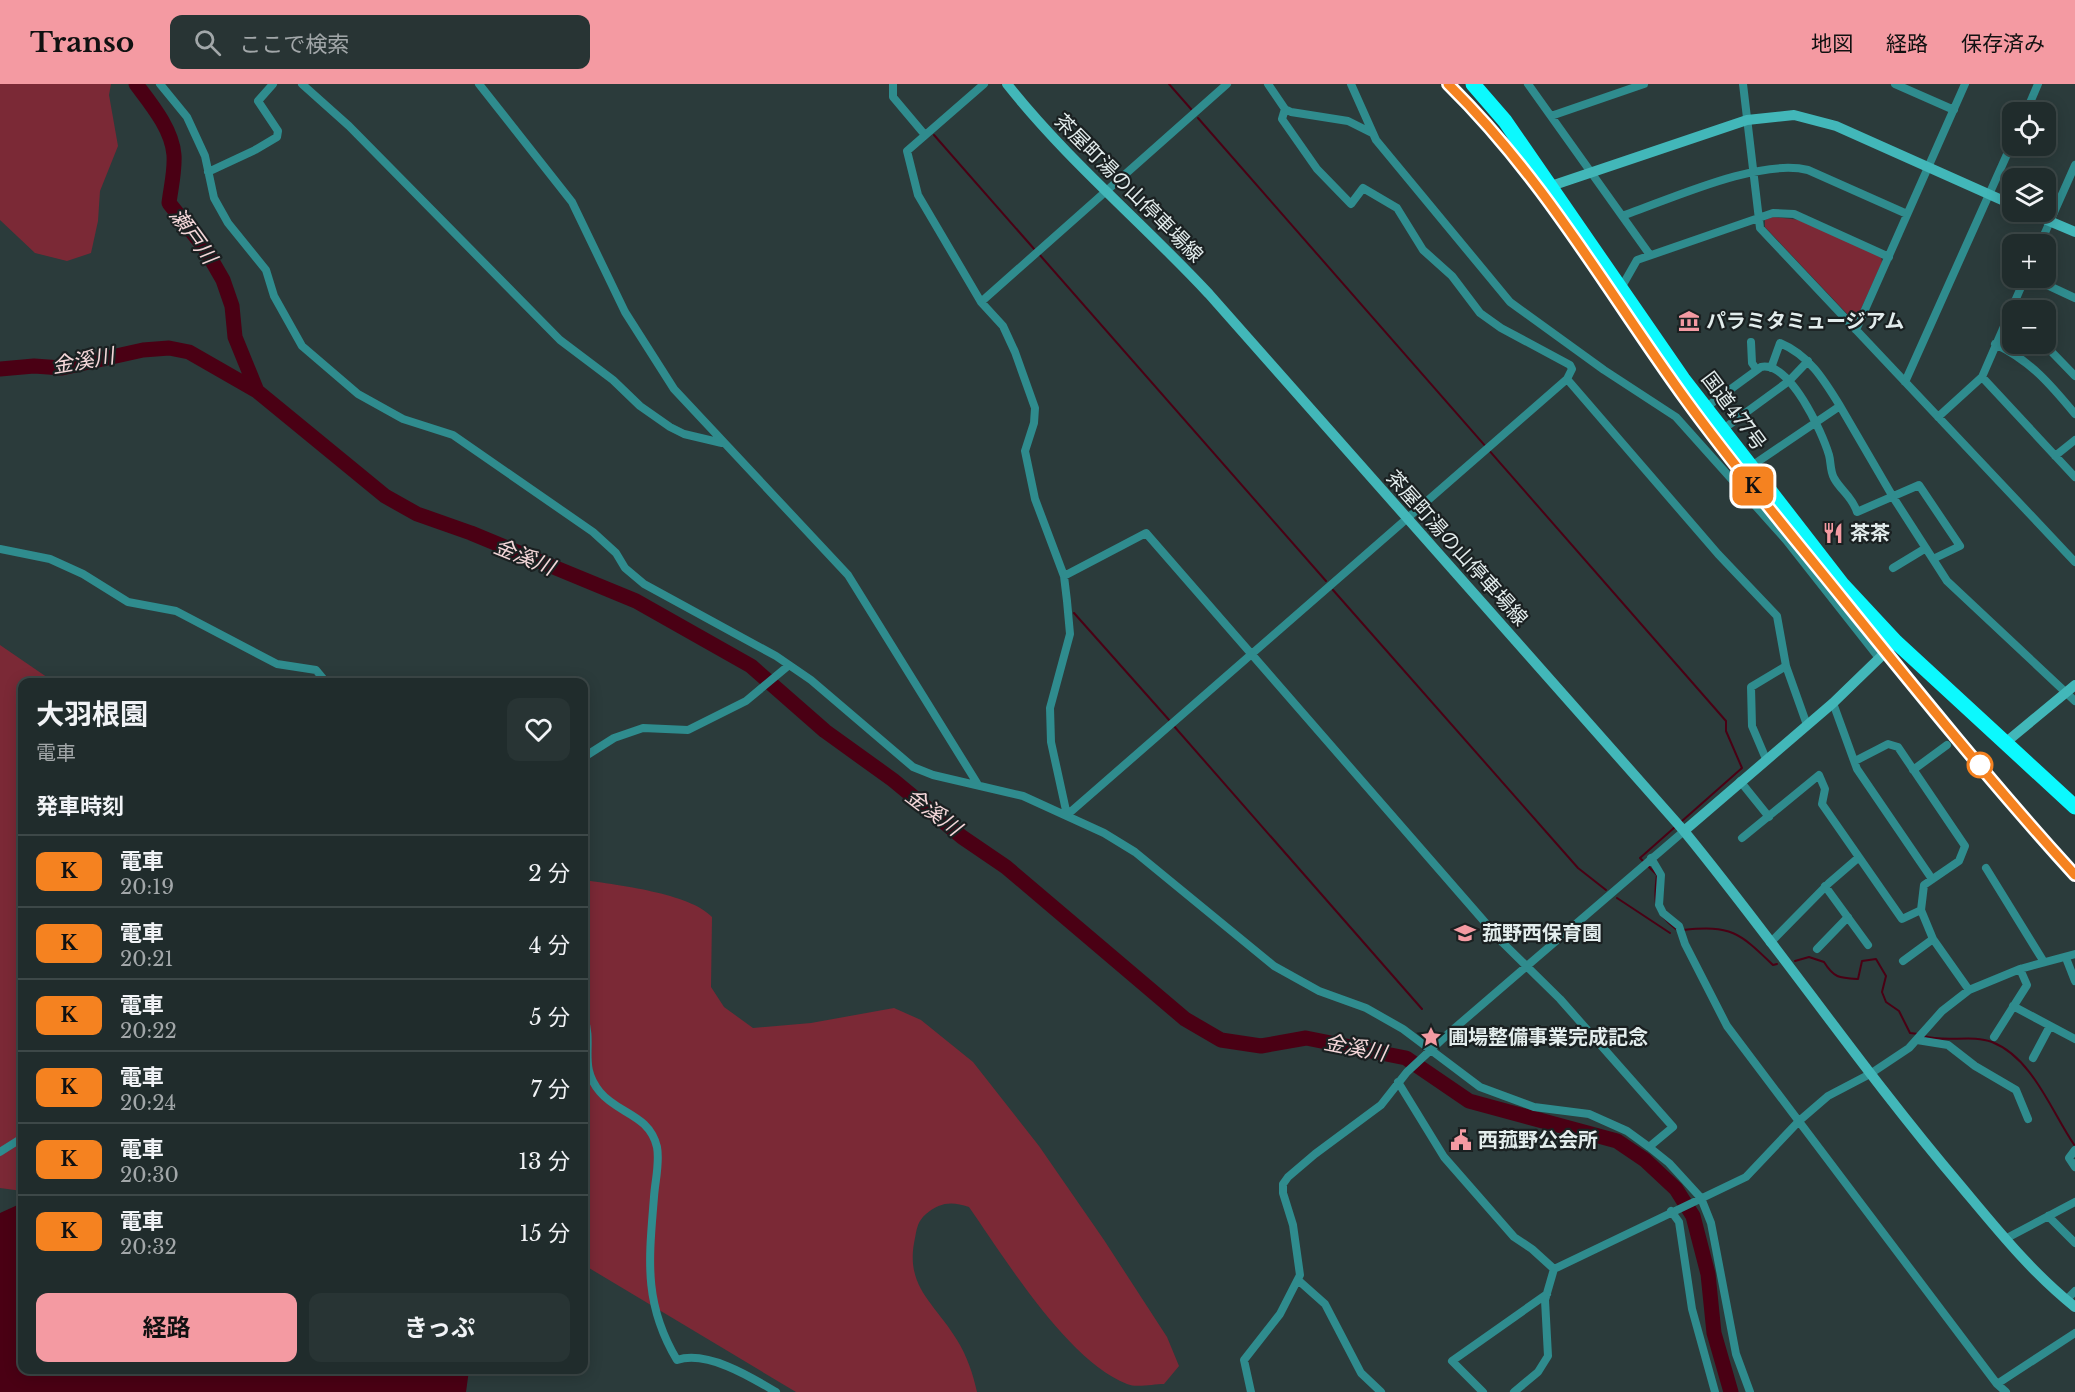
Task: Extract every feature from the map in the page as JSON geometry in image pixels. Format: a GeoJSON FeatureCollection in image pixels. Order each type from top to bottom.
{"type":"FeatureCollection","features":[{"type":"Feature","properties":{"kind":"highway","name":"国道477号"},"geometry":{"type":"LineString","coordinates":[[1473,84],[1505,121],[1705,408],[1842,584],[1896,642],[2075,807]]}},
{"type":"Feature","properties":{"kind":"main road","name":"茶屋町湯の山停車場線"},"geometry":{"type":"LineString","coordinates":[[1007,84],[1059,146],[1209,294],[1680,826],[1903,1119],[2039,1276],[2075,1307]]}},
{"type":"Feature","properties":{"kind":"main road"},"geometry":{"type":"LineString","coordinates":[[1551,186],[1747,120],[1783,115],[1807,117],[1836,126],[2002,200]]}},
{"type":"Feature","properties":{"kind":"main road"},"geometry":{"type":"LineString","coordinates":[[2052,222],[2075,232]]}},
{"type":"Feature","properties":{"kind":"main road"},"geometry":{"type":"LineString","coordinates":[[1680,826],[1740,781],[1833,703],[1896,642]]}},
{"type":"Feature","properties":{"kind":"main road"},"geometry":{"type":"LineString","coordinates":[[2005,743],[2075,685]]}},
{"type":"Feature","properties":{"kind":"street"},"geometry":{"type":"LineString","coordinates":[[160,84],[187,117],[205,156],[212,193],[222,215],[266,270],[274,296],[294,336],[309,354],[344,385],[403,418],[447,431],[593,532],[616,553],[625,568],[644,584],[722,626],[811,681],[913,767],[933,775],[977,783],[1023,796],[1104,832],[1135,852],[1286,974],[1382,1017],[1480,1087],[1534,1107],[1588,1114],[1627,1131],[1669,1163],[1698,1199],[1711,1223],[1736,1354],[1750,1392]]}},
{"type":"Feature","properties":{"kind":"street"},"geometry":{"type":"LineString","coordinates":[[208,172],[277,137],[278,131],[258,101],[273,84]]}},
{"type":"Feature","properties":{"kind":"street"},"geometry":{"type":"LineString","coordinates":[[302,84],[349,126],[567,346],[613,380],[640,406],[670,427],[684,434],[724,444]]}},
{"type":"Feature","properties":{"kind":"street"},"geometry":{"type":"LineString","coordinates":[[479,84],[572,202],[601,268],[648,351],[674,388],[848,574],[977,783]]}},
{"type":"Feature","properties":{"kind":"street"},"geometry":{"type":"LineString","coordinates":[[893,84],[893,97],[926,135]]}},
{"type":"Feature","properties":{"kind":"street"},"geometry":{"type":"LineString","coordinates":[[984,84],[907,151],[918,195],[981,302],[1003,326],[1035,408],[1025,452],[1035,499],[1064,576],[1070,634],[1050,708],[1052,742],[1067,815]]}},
{"type":"Feature","properties":{"kind":"street"},"geometry":{"type":"LineString","coordinates":[[981,302],[1227,84]]}},
{"type":"Feature","properties":{"kind":"street"},"geometry":{"type":"LineString","coordinates":[[1268,84],[1285,109],[1297,114],[1325,116],[1348,121],[1372,133]]}},
{"type":"Feature","properties":{"kind":"street"},"geometry":{"type":"LineString","coordinates":[[1352,84],[1372,133],[1434,212],[1510,302],[1676,417],[1786,540],[1879,658]]}},
{"type":"Feature","properties":{"kind":"street"},"geometry":{"type":"LineString","coordinates":[[1528,84],[1650,255]]}},
{"type":"Feature","properties":{"kind":"street"},"geometry":{"type":"LineString","coordinates":[[1551,116],[1644,84]]}},
{"type":"Feature","properties":{"kind":"street"},"geometry":{"type":"LineString","coordinates":[[1743,84],[1760,228],[2075,562]]}},
{"type":"Feature","properties":{"kind":"street"},"geometry":{"type":"LineString","coordinates":[[1895,84],[1954,110]]}},
{"type":"Feature","properties":{"kind":"street"},"geometry":{"type":"LineString","coordinates":[[1856,330],[1965,84]]}},
{"type":"Feature","properties":{"kind":"street"},"geometry":{"type":"LineString","coordinates":[[2030,102],[2038,84]]}},
{"type":"Feature","properties":{"kind":"street"},"geometry":{"type":"LineString","coordinates":[[1067,815],[1567,380],[1572,369],[1480,313],[1447,270],[1423,250],[1397,208],[1364,188],[1351,204],[1297,142],[1282,119],[1285,109]]}},
{"type":"Feature","properties":{"kind":"street"},"geometry":{"type":"LineString","coordinates":[[1905,382],[2006,156]]}},
{"type":"Feature","properties":{"kind":"street"},"geometry":{"type":"LineString","coordinates":[[2056,208],[2075,165]]}},
{"type":"Feature","properties":{"kind":"street"},"geometry":{"type":"LineString","coordinates":[[1622,216],[1754,171],[1791,167],[1808,170],[1907,214]]}},
{"type":"Feature","properties":{"kind":"street"},"geometry":{"type":"LineString","coordinates":[[1621,288],[1637,260],[1773,213],[1794,214],[1889,257]]}},
{"type":"Feature","properties":{"kind":"street"},"geometry":{"type":"LineString","coordinates":[[2055,288],[2075,297]]}},
{"type":"Feature","properties":{"kind":"street"},"geometry":{"type":"LineString","coordinates":[[1938,417],[1982,377],[1995,344],[2002,334]]}},
{"type":"Feature","properties":{"kind":"street"},"geometry":{"type":"LineString","coordinates":[[1751,342],[1752,363],[1757,370]]}},
{"type":"Feature","properties":{"kind":"street"},"geometry":{"type":"LineString","coordinates":[[1771,368],[1780,343],[1795,350],[1808,361],[1840,406],[1893,497],[1953,588],[2075,701]]}},
{"type":"Feature","properties":{"kind":"street"},"geometry":{"type":"LineString","coordinates":[[1995,344],[2019,356],[2036,369],[2075,414]]}},
{"type":"Feature","properties":{"kind":"street"},"geometry":{"type":"LineString","coordinates":[[2054,354],[2075,376]]}},
{"type":"Feature","properties":{"kind":"street"},"geometry":{"type":"LineString","coordinates":[[1722,429],[1790,381],[1808,361]]}},
{"type":"Feature","properties":{"kind":"street"},"geometry":{"type":"LineString","coordinates":[[1705,408],[1757,370],[1765,366],[1771,368],[1790,381],[1816,421],[1830,456],[1833,477],[1853,500],[1857,512],[1919,485],[1960,546],[1933,559]]}},
{"type":"Feature","properties":{"kind":"street"},"geometry":{"type":"LineString","coordinates":[[1982,377],[2075,477]]}},
{"type":"Feature","properties":{"kind":"street"},"geometry":{"type":"LineString","coordinates":[[1567,380],[1718,554],[1777,616],[1786,666],[1807,725]]}},
{"type":"Feature","properties":{"kind":"street"},"geometry":{"type":"LineString","coordinates":[[1750,467],[1840,406]]}},
{"type":"Feature","properties":{"kind":"street"},"geometry":{"type":"LineString","coordinates":[[2055,456],[2075,440]]}},
{"type":"Feature","properties":{"kind":"street"},"geometry":{"type":"LineString","coordinates":[[1064,576],[1146,532],[1503,943],[1529,966],[1672,1127],[1649,1147]]}},
{"type":"Feature","properties":{"kind":"street"},"geometry":{"type":"LineString","coordinates":[[1893,568],[1926,548]]}},
{"type":"Feature","properties":{"kind":"street"},"geometry":{"type":"LineString","coordinates":[[0,549],[50,559],[83,574],[128,602],[176,611],[277,664],[316,670],[323,678]]}},
{"type":"Feature","properties":{"kind":"street"},"geometry":{"type":"LineString","coordinates":[[1766,759],[1752,726],[1750,687],[1786,666]]}},
{"type":"Feature","properties":{"kind":"street"},"geometry":{"type":"LineString","coordinates":[[588,754],[614,738],[643,728],[688,730],[746,701],[786,667]]}},
{"type":"Feature","properties":{"kind":"street"},"geometry":{"type":"LineString","coordinates":[[1833,703],[1857,769],[1932,879]]}},
{"type":"Feature","properties":{"kind":"street"},"geometry":{"type":"LineString","coordinates":[[1855,760],[1888,744],[1898,747],[1965,846],[1959,861],[1924,885],[1921,910],[1933,939],[1969,990]]}},
{"type":"Feature","properties":{"kind":"street"},"geometry":{"type":"LineString","coordinates":[[1913,770],[1947,745]]}},
{"type":"Feature","properties":{"kind":"street"},"geometry":{"type":"LineString","coordinates":[[1742,838],[1819,776],[1825,789],[1822,804],[1902,919],[1921,910]]}},
{"type":"Feature","properties":{"kind":"street"},"geometry":{"type":"LineString","coordinates":[[1740,781],[1769,817]]}},
{"type":"Feature","properties":{"kind":"street"},"geometry":{"type":"LineString","coordinates":[[1251,1392],[1244,1360],[1280,1314],[1298,1280],[1298,1250],[1284,1200],[1283,1184],[1315,1154],[1381,1105],[1400,1080],[1449,1033],[1650,859],[1680,826]]}},
{"type":"Feature","properties":{"kind":"street"},"geometry":{"type":"LineString","coordinates":[[1770,943],[1825,886],[1858,858]]}},
{"type":"Feature","properties":{"kind":"street"},"geometry":{"type":"LineString","coordinates":[[1650,859],[1661,875],[1659,905],[1664,913],[1679,926],[1727,1026],[1997,1384],[2006,1392]]}},
{"type":"Feature","properties":{"kind":"street"},"geometry":{"type":"LineString","coordinates":[[1986,868],[2014,909],[2044,962]]}},
{"type":"Feature","properties":{"kind":"street"},"geometry":{"type":"LineString","coordinates":[[1825,886],[1868,945]]}},
{"type":"Feature","properties":{"kind":"street"},"geometry":{"type":"LineString","coordinates":[[1817,949],[1848,917]]}},
{"type":"Feature","properties":{"kind":"street"},"geometry":{"type":"LineString","coordinates":[[1903,961],[1933,939]]}},
{"type":"Feature","properties":{"kind":"street"},"geometry":{"type":"LineString","coordinates":[[1514,1392],[1538,1372],[1548,1356],[1547,1294],[1554,1269],[1746,1177],[1799,1121],[1828,1096],[1870,1074],[1918,1039],[1942,1011],[1969,990],[2020,969],[2075,954]]}},
{"type":"Feature","properties":{"kind":"street"},"geometry":{"type":"LineString","coordinates":[[2066,958],[2075,981]]}},
{"type":"Feature","properties":{"kind":"street"},"geometry":{"type":"LineString","coordinates":[[1994,1037],[2027,985],[2020,969]]}},
{"type":"Feature","properties":{"kind":"street"},"geometry":{"type":"LineString","coordinates":[[2013,1006],[2075,1039]]}},
{"type":"Feature","properties":{"kind":"street"},"geometry":{"type":"LineString","coordinates":[[2033,1058],[2050,1026]]}},
{"type":"Feature","properties":{"kind":"street"},"geometry":{"type":"LineString","coordinates":[[1918,1039],[1948,1045],[1975,1066],[2016,1090],[2028,1119]]}},
{"type":"Feature","properties":{"kind":"street"},"geometry":{"type":"LineString","coordinates":[[588,1071],[602,1094],[640,1118],[656,1142],[658,1161],[648,1266],[656,1312],[670,1349],[677,1360],[687,1359],[722,1364],[776,1392]]}},
{"type":"Feature","properties":{"kind":"street"},"geometry":{"type":"LineString","coordinates":[[1400,1080],[1444,1157],[1503,1226],[1554,1269]]}},
{"type":"Feature","properties":{"kind":"street"},"geometry":{"type":"LineString","coordinates":[[0,1152],[18,1141]]}},
{"type":"Feature","properties":{"kind":"street"},"geometry":{"type":"LineString","coordinates":[[2074,1151],[2069,1158],[2075,1167]]}},
{"type":"Feature","properties":{"kind":"street"},"geometry":{"type":"LineString","coordinates":[[2006,1239],[2075,1202]]}},
{"type":"Feature","properties":{"kind":"street"},"geometry":{"type":"LineString","coordinates":[[1672,1211],[1679,1222],[1692,1309],[1715,1392]]}},
{"type":"Feature","properties":{"kind":"street"},"geometry":{"type":"LineString","coordinates":[[2048,1216],[2075,1243]]}},
{"type":"Feature","properties":{"kind":"street"},"geometry":{"type":"LineString","coordinates":[[1298,1280],[1325,1304],[1361,1373],[1381,1392]]}},
{"type":"Feature","properties":{"kind":"street"},"geometry":{"type":"LineString","coordinates":[[2066,1300],[2075,1291]]}},
{"type":"Feature","properties":{"kind":"street"},"geometry":{"type":"LineString","coordinates":[[1483,1392],[1452,1361],[1547,1294]]}},
{"type":"Feature","properties":{"kind":"street"},"geometry":{"type":"LineString","coordinates":[[1997,1384],[2075,1333]]}},
{"type":"Feature","properties":{"kind":"shaded area"},"geometry":{"type":"Polygon","coordinates":[[[0,84],[111,84],[109,95],[118,146],[100,191],[98,221],[91,253],[67,261],[35,253],[0,220],[0,84]]]}},
{"type":"Feature","properties":{"kind":"shaded area"},"geometry":{"type":"Polygon","coordinates":[[[1773,217],[1800,220],[1881,257],[1882,262],[1856,320],[1853,320],[1765,227],[1765,220],[1773,217]]]}},
{"type":"Feature","properties":{"kind":"shaded area"},"geometry":{"type":"Polygon","coordinates":[[[0,645],[48,678],[18,678],[18,1190],[0,1188],[0,645]]]}},
{"type":"Feature","properties":{"kind":"shaded area"},"geometry":{"type":"Polygon","coordinates":[[[588,881],[670,896],[701,909],[712,917],[711,987],[724,1007],[753,1028],[811,1023],[894,1008],[921,1020],[973,1062],[1039,1146],[1104,1240],[1167,1337],[1179,1366],[1164,1384],[1140,1386],[1127,1384],[1105,1372],[1082,1354],[1039,1306],[969,1207],[946,1204],[926,1214],[917,1227],[913,1255],[914,1269],[924,1294],[961,1346],[977,1392],[796,1392],[588,1267],[588,881]]]}},
{"type":"Feature","properties":{"kind":"shaded area"},"geometry":{"type":"Polygon","coordinates":[[[18,1205],[18,1374],[468,1374],[466,1392],[0,1392],[0,1213],[18,1205]]]}},
{"type":"Feature","properties":{"kind":"waterway","name":"瀬戸川"},"geometry":{"type":"LineString","coordinates":[[136,84],[160,117],[172,145],[174,167],[169,203],[204,247],[223,280],[232,306],[235,337],[257,391]]}},
{"type":"Feature","properties":{"kind":"waterway"},"geometry":{"type":"LineString","coordinates":[[1169,84],[1191,109]]}},
{"type":"Feature","properties":{"kind":"waterway"},"geometry":{"type":"LineString","coordinates":[[1198,118],[1726,721],[1726,731],[1742,768],[1682,821]]}},
{"type":"Feature","properties":{"kind":"waterway"},"geometry":{"type":"LineString","coordinates":[[934,135],[1035,250]]}},
{"type":"Feature","properties":{"kind":"waterway"},"geometry":{"type":"LineString","coordinates":[[1039,254],[1326,581]]}},
{"type":"Feature","properties":{"kind":"waterway","name":"金溪川"},"geometry":{"type":"LineString","coordinates":[[0,369],[34,366],[62,368],[143,350],[169,348],[189,352],[257,391],[385,496],[417,514],[471,533],[636,601],[751,666],[825,731],[893,780],[962,837],[1006,867],[1185,1019],[1221,1040],[1261,1046],[1306,1038],[1406,1058],[1469,1101],[1617,1141],[1645,1160],[1676,1189],[1693,1216],[1708,1274],[1714,1333],[1731,1392]]}},
{"type":"Feature","properties":{"kind":"waterway"},"geometry":{"type":"LineString","coordinates":[[1333,590],[1578,868],[1606,890]]}},
{"type":"Feature","properties":{"kind":"waterway"},"geometry":{"type":"LineString","coordinates":[[1074,613],[1170,721]]}},
{"type":"Feature","properties":{"kind":"waterway"},"geometry":{"type":"LineString","coordinates":[[1173,725],[1422,1009]]}},
{"type":"Feature","properties":{"kind":"waterway"},"geometry":{"type":"LineString","coordinates":[[1643,861],[1640,858],[1675,827]]}},
{"type":"Feature","properties":{"kind":"waterway"},"geometry":{"type":"LineString","coordinates":[[1647,865],[1657,875],[1655,894],[1657,907],[1664,918],[1677,930]]}},
{"type":"Feature","properties":{"kind":"waterway"},"geometry":{"type":"LineString","coordinates":[[1617,898],[1670,933]]}},
{"type":"Feature","properties":{"kind":"waterway"},"geometry":{"type":"LineString","coordinates":[[1683,930],[1713,929],[1733,933],[1751,945],[1773,965],[1777,964]]}},
{"type":"Feature","properties":{"kind":"waterway"},"geometry":{"type":"LineString","coordinates":[[1795,961],[1809,957],[1824,962],[1838,976],[1858,979],[1862,961],[1876,959],[1886,976],[1882,992],[1886,1002],[1899,1011],[1910,1033],[1918,1034]]}},
{"type":"Feature","properties":{"kind":"waterway"},"geometry":{"type":"LineString","coordinates":[[1924,1036],[1941,1039],[1984,1040],[2006,1050],[2030,1073],[2075,1146]]}},
{"type":"Feature","properties":{"kind":"railway"},"geometry":{"type":"LineString","coordinates":[[1448,84],[1514,157],[1544,196],[1686,400],[1744,477],[1959,740],[2075,875]]}},
{"type":"Feature","properties":{"kind":"train","name":"K"},"geometry":{"type":"LineString","coordinates":[[1448,84],[1489,124],[1526,169],[1686,401],[1796,541],[2025,820],[2075,875]]}},
{"type":"Feature","properties":{"kind":"place","name":"パラミタミュージアム"},"geometry":{"type":"Point","coordinates":[1689,321]}},
{"type":"Feature","properties":{"kind":"place","name":"茶茶"},"geometry":{"type":"Point","coordinates":[1833,533]}},
{"type":"Feature","properties":{"kind":"place","name":"菰野西保育園"},"geometry":{"type":"Point","coordinates":[1465,933]}},
{"type":"Feature","properties":{"kind":"place","name":"圃場整備事業完成記念"},"geometry":{"type":"Point","coordinates":[1431,1037]}},
{"type":"Feature","properties":{"kind":"place","name":"西菰野公会所"},"geometry":{"type":"Point","coordinates":[1461,1140]}}]}
